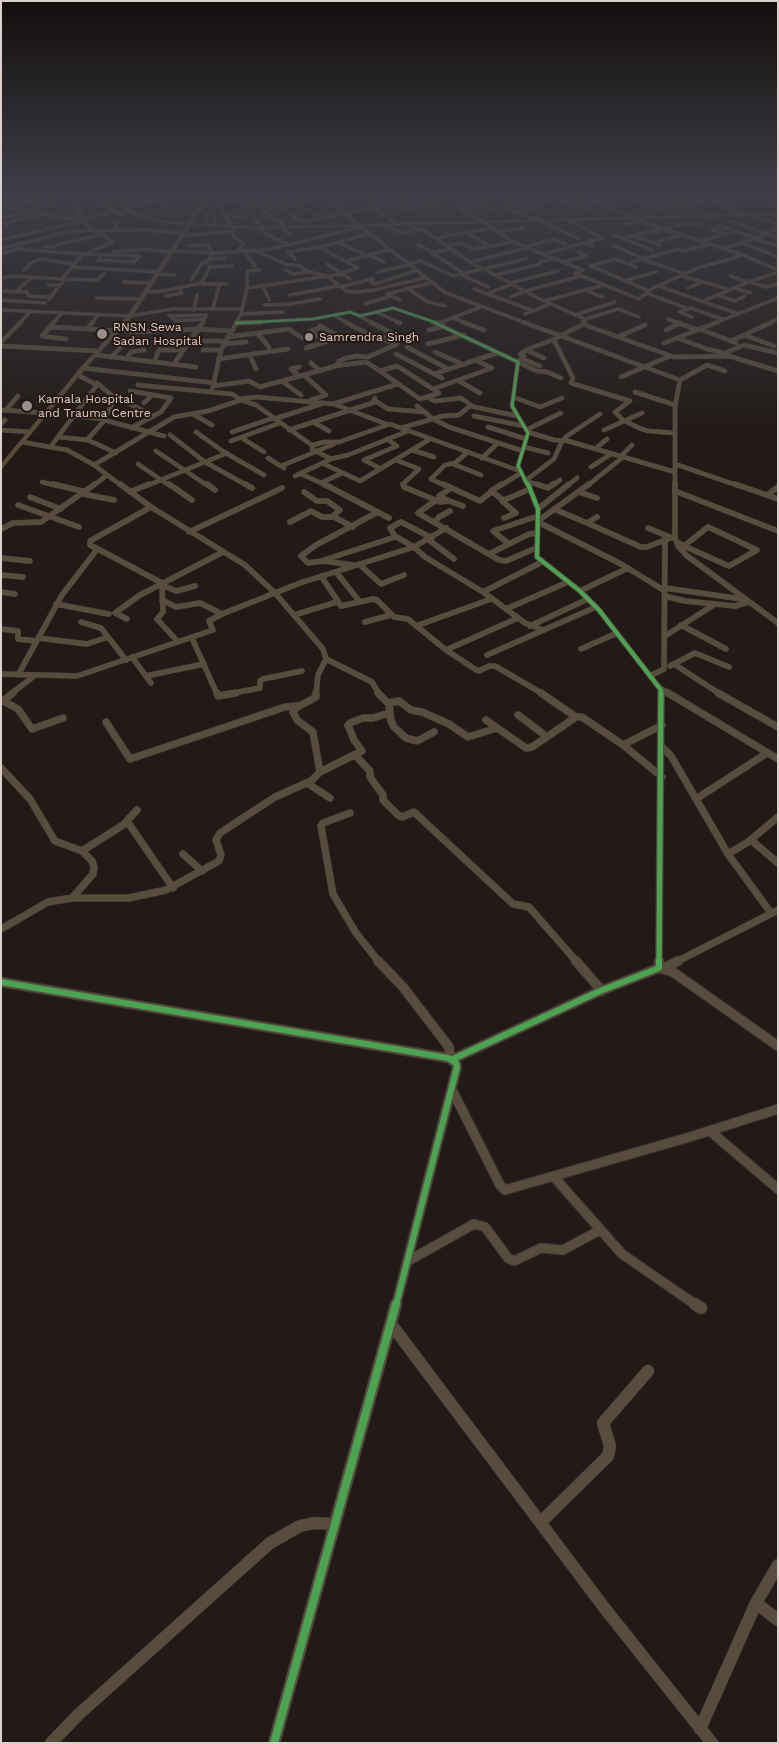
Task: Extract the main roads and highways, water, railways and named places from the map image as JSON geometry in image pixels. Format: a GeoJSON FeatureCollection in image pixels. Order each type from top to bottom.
{"type":"FeatureCollection","features":[{"type":"Feature","properties":{"kind":"main road"},"geometry":{"type":"LineString","coordinates":[[1,468],[83,368],[130,316],[156,276]]}},
{"type":"Feature","properties":{"kind":"place","name":"RNSN Sewa Sadan Hospital"},"geometry":{"type":"Point","coordinates":[102,334]}},
{"type":"Feature","properties":{"kind":"place","name":"Samrendra Singh"},"geometry":{"type":"Point","coordinates":[309,337]}},
{"type":"Feature","properties":{"kind":"place","name":"Kamala Hospital and Trauma Centre"},"geometry":{"type":"Point","coordinates":[27,406]}}]}
